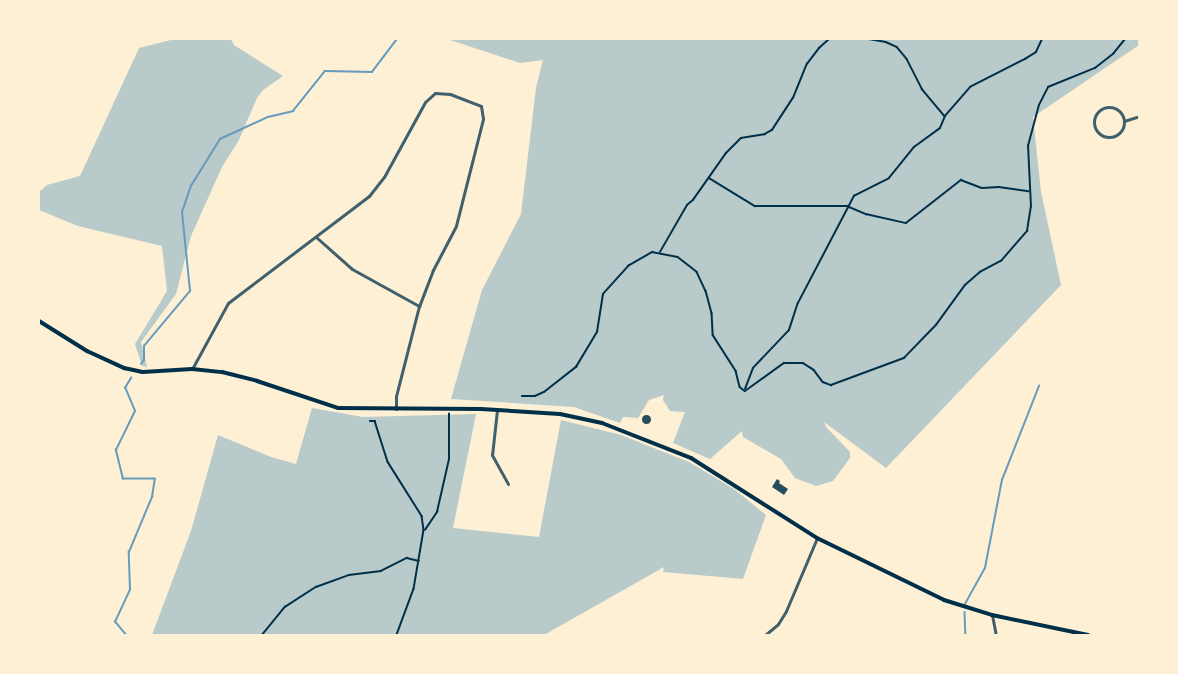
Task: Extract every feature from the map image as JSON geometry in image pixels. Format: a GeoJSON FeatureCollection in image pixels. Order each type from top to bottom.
{"type":"FeatureCollection","features":[{"type":"Feature","properties":{"kind":"main road"},"geometry":{"type":"LineString","coordinates":[[39,321],[87,351],[123,368],[144,372],[192,369],[240,376],[338,408],[497,410],[572,415],[602,423],[674,450],[704,465],[817,538],[944,600],[992,615],[1088,635]]}},
{"type":"Feature","properties":{"kind":"street"},"geometry":{"type":"LineString","coordinates":[[192,369],[228,303],[369,196],[377,187],[430,97],[435,93],[450,94],[476,103],[483,111],[483,119],[461,211],[419,306],[396,396],[396,409]]}},
{"type":"Feature","properties":{"kind":"street"},"geometry":{"type":"LineString","coordinates":[[1124,122],[1119,111],[1109,108],[1100,111],[1094,124],[1098,132],[1111,137],[1119,133],[1124,122],[1139,116]]}},
{"type":"Feature","properties":{"kind":"street"},"geometry":{"type":"LineString","coordinates":[[316,237],[357,273],[419,306]]}},
{"type":"Feature","properties":{"kind":"street"},"geometry":{"type":"LineString","coordinates":[[497,410],[492,455],[508,484]]}},
{"type":"Feature","properties":{"kind":"street"},"geometry":{"type":"LineString","coordinates":[[765,635],[778,624],[786,611],[817,538]]}},
{"type":"Feature","properties":{"kind":"street"},"geometry":{"type":"LineString","coordinates":[[992,615],[996,635]]}},
{"type":"Feature","properties":{"kind":"street"},"geometry":{"type":"LineString","coordinates":[[1058,629],[1058,635]]}},
{"type":"Feature","properties":{"kind":"path"},"geometry":{"type":"LineString","coordinates":[[659,253],[687,205],[741,138],[765,135],[772,130],[793,98],[807,64],[819,48],[830,39]]}},
{"type":"Feature","properties":{"kind":"path"},"geometry":{"type":"LineString","coordinates":[[869,39],[897,47],[907,59],[922,89],[945,116]]}},
{"type":"Feature","properties":{"kind":"path"},"geometry":{"type":"LineString","coordinates":[[745,391],[753,368],[766,351],[789,330],[798,303],[847,206],[859,192],[889,178],[914,147],[940,128],[945,116],[970,87],[1036,52],[1042,39]]}},
{"type":"Feature","properties":{"kind":"path"},"geometry":{"type":"LineString","coordinates":[[745,391],[784,363],[803,363],[814,370],[823,382],[831,385],[904,358],[936,325],[965,285],[980,272],[1001,261],[1027,231],[1031,207],[1028,146],[1039,105],[1048,87],[1095,68],[1113,54],[1125,39]]}},
{"type":"Feature","properties":{"kind":"path"},"geometry":{"type":"LineString","coordinates":[[709,178],[755,206],[847,206],[866,214],[906,223],[961,180],[982,188],[999,187],[1030,192]]}},
{"type":"Feature","properties":{"kind":"path"},"geometry":{"type":"LineString","coordinates":[[522,396],[535,396],[544,392],[576,367],[597,332],[603,294],[637,259],[652,252],[678,257],[697,272],[706,291],[712,313],[713,335],[736,371],[740,387],[745,391]]}},
{"type":"Feature","properties":{"kind":"path"},"geometry":{"type":"LineString","coordinates":[[424,530],[437,512],[449,459],[450,408]]}},
{"type":"Feature","properties":{"kind":"path"},"geometry":{"type":"LineString","coordinates":[[370,421],[375,421],[388,462],[422,516],[424,530],[414,589],[397,635]]}},
{"type":"Feature","properties":{"kind":"path"},"geometry":{"type":"LineString","coordinates":[[262,635],[285,607],[316,587],[349,575],[381,571],[407,558],[420,561]]}},
{"type":"Feature","properties":{"kind":"shaded area"},"geometry":{"type":"Polygon","coordinates":[[[175,39],[231,39],[234,45],[283,76],[263,90],[257,98],[239,140],[222,167],[191,236],[176,294],[141,342],[147,367],[142,366],[135,344],[167,291],[162,246],[78,226],[39,210],[39,192],[47,185],[80,176],[139,48],[175,39]]]}},
{"type":"Feature","properties":{"kind":"shaded area"},"geometry":{"type":"Polygon","coordinates":[[[447,39],[1139,39],[1139,45],[1033,117],[1041,192],[1061,285],[886,468],[824,422],[850,452],[850,458],[833,481],[816,486],[795,478],[781,459],[743,437],[742,431],[710,459],[673,443],[685,412],[670,411],[663,400],[664,395],[649,400],[638,418],[623,417],[620,423],[574,407],[451,399],[482,290],[521,214],[536,88],[543,60],[520,63],[447,39]]]}},
{"type":"Feature","properties":{"kind":"shaded area"},"geometry":{"type":"Polygon","coordinates":[[[312,408],[363,417],[476,414],[453,528],[539,537],[561,420],[621,435],[689,462],[734,489],[766,515],[743,579],[663,572],[664,567],[544,635],[152,635],[191,531],[218,435],[271,457],[296,464],[312,408]]]}},
{"type":"Feature","properties":{"kind":"building"},"geometry":{"type":"Polygon","coordinates":[[[646,414],[651,419],[646,424],[641,419],[646,414]]]}},
{"type":"Feature","properties":{"kind":"building"},"geometry":{"type":"Polygon","coordinates":[[[777,479],[788,489],[784,495],[772,487],[777,479]]]}},
{"type":"Feature","properties":{"kind":"waterway"},"geometry":{"type":"LineString","coordinates":[[141,364],[144,360],[144,346],[190,291],[182,212],[191,186],[220,139],[268,117],[293,111],[325,71],[372,72],[397,39]]}},
{"type":"Feature","properties":{"kind":"waterway"},"geometry":{"type":"LineString","coordinates":[[126,635],[115,622],[130,590],[129,552],[152,497],[155,479],[123,479],[116,450],[135,411],[125,388],[131,378]]}},
{"type":"Feature","properties":{"kind":"waterway"},"geometry":{"type":"LineString","coordinates":[[965,604],[985,568],[1002,480],[1039,386]]}},
{"type":"Feature","properties":{"kind":"waterway"},"geometry":{"type":"LineString","coordinates":[[965,612],[966,635]]}}]}
